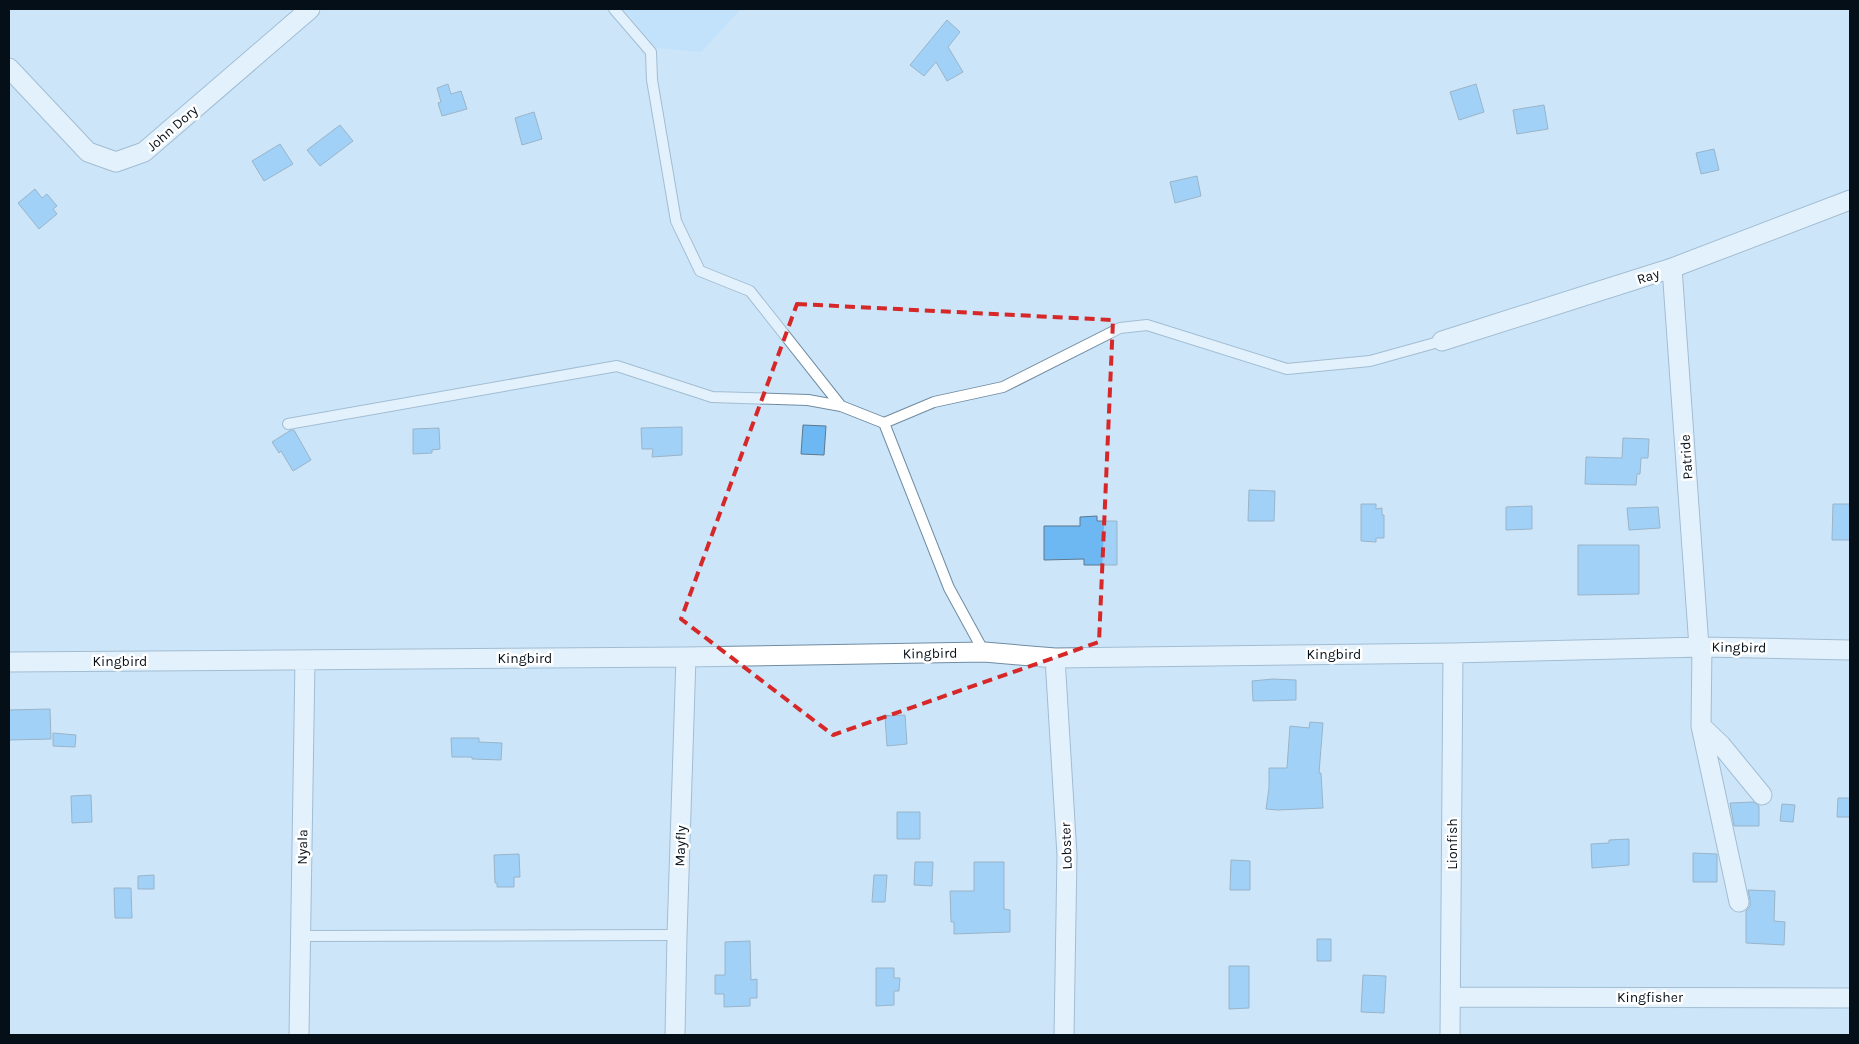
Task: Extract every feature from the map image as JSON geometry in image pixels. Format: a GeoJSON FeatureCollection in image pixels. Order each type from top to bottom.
{"type":"FeatureCollection","features":[{"type":"Feature","properties":{"kind":"street","name":"John Dory"},"geometry":{"type":"LineString","coordinates":[[9,68],[88,152],[116,162],[144,152],[310,9]]}},
{"type":"Feature","properties":{"kind":"street","name":"Ray"},"geometry":{"type":"LineString","coordinates":[[1442,341],[1672,268],[1850,200]]}},
{"type":"Feature","properties":{"kind":"street","name":"Patride"},"geometry":{"type":"LineString","coordinates":[[1672,268],[1700,647],[1701,726],[1739,902]]}},
{"type":"Feature","properties":{"kind":"street","name":"Kingbird"},"geometry":{"type":"LineString","coordinates":[[9,662],[686,657],[984,652],[1055,658],[1453,653],[1700,647],[1850,650]]}},
{"type":"Feature","properties":{"kind":"street","name":"Lionfish"},"geometry":{"type":"LineString","coordinates":[[1450,1035],[1453,653]]}},
{"type":"Feature","properties":{"kind":"street","name":"Mayfly"},"geometry":{"type":"LineString","coordinates":[[676,1035],[677,935],[686,657]]}},
{"type":"Feature","properties":{"kind":"street","name":"Lobster"},"geometry":{"type":"LineString","coordinates":[[1055,658],[1068,855],[1064,1035]]}},
{"type":"Feature","properties":{"kind":"street","name":"Nyala"},"geometry":{"type":"LineString","coordinates":[[299,1035],[305,660]]}},
{"type":"Feature","properties":{"kind":"street"},"geometry":{"type":"LineString","coordinates":[[1701,726],[1721,745],[1762,795]]}},
{"type":"Feature","properties":{"kind":"street","name":"Kingfisher"},"geometry":{"type":"LineString","coordinates":[[1451,996],[1850,998]]}},
{"type":"Feature","properties":{"kind":"lane"},"geometry":{"type":"LineString","coordinates":[[614,9],[651,52],[652,80],[676,221],[700,271],[750,291],[840,406]]}},
{"type":"Feature","properties":{"kind":"lane"},"geometry":{"type":"LineString","coordinates":[[288,424],[617,366],[712,397],[808,400],[840,406],[884,423],[934,402],[1003,387],[1120,328],[1147,326],[1287,368],[1370,361],[1442,341]]}},
{"type":"Feature","properties":{"kind":"lane"},"geometry":{"type":"LineString","coordinates":[[884,423],[949,588],[984,652]]}},
{"type":"Feature","properties":{"kind":"lane"},"geometry":{"type":"LineString","coordinates":[[300,936],[677,935]]}},
{"type":"Feature","properties":{"kind":"highlighted area"},"geometry":{"type":"Polygon","coordinates":[[[797,304],[1113,320],[1099,642],[833,735],[681,619],[797,304]]]}},
{"type":"Feature","properties":{"kind":"shaded area"},"geometry":{"type":"Polygon","coordinates":[[[623,9],[741,9],[701,52],[656,48],[623,9]]]}},
{"type":"Feature","properties":{"kind":"building"},"geometry":{"type":"Polygon","coordinates":[[[947,20],[960,32],[948,47],[963,72],[947,81],[936,62],[924,76],[910,65],[947,20]]]}},
{"type":"Feature","properties":{"kind":"building"},"geometry":{"type":"Polygon","coordinates":[[[448,84],[451,94],[461,91],[467,109],[442,116],[438,103],[441,102],[437,88],[448,84]]]}},
{"type":"Feature","properties":{"kind":"building"},"geometry":{"type":"Polygon","coordinates":[[[1476,84],[1484,112],[1459,120],[1450,92],[1476,84]]]}},
{"type":"Feature","properties":{"kind":"building"},"geometry":{"type":"Polygon","coordinates":[[[1544,105],[1548,129],[1517,134],[1513,110],[1544,105]]]}},
{"type":"Feature","properties":{"kind":"building"},"geometry":{"type":"Polygon","coordinates":[[[534,112],[542,139],[522,145],[515,118],[534,112]]]}},
{"type":"Feature","properties":{"kind":"building"},"geometry":{"type":"Polygon","coordinates":[[[340,125],[353,141],[320,166],[307,150],[340,125]]]}},
{"type":"Feature","properties":{"kind":"building"},"geometry":{"type":"Polygon","coordinates":[[[280,144],[293,164],[264,181],[252,161],[280,144]]]}},
{"type":"Feature","properties":{"kind":"building"},"geometry":{"type":"Polygon","coordinates":[[[1714,149],[1719,170],[1701,174],[1696,153],[1714,149]]]}},
{"type":"Feature","properties":{"kind":"building"},"geometry":{"type":"Polygon","coordinates":[[[1197,176],[1201,196],[1175,203],[1170,182],[1197,176]]]}},
{"type":"Feature","properties":{"kind":"building"},"geometry":{"type":"Polygon","coordinates":[[[35,189],[42,198],[47,194],[57,206],[53,209],[57,214],[39,229],[18,203],[35,189]]]}},
{"type":"Feature","properties":{"kind":"building"},"geometry":{"type":"Polygon","coordinates":[[[803,425],[826,426],[824,455],[801,454],[803,425]]]}},
{"type":"Feature","properties":{"kind":"building"},"geometry":{"type":"Polygon","coordinates":[[[682,427],[682,455],[652,457],[653,449],[642,449],[641,428],[682,427]]]}},
{"type":"Feature","properties":{"kind":"building"},"geometry":{"type":"Polygon","coordinates":[[[439,428],[440,449],[432,450],[432,453],[413,454],[413,429],[439,428]]]}},
{"type":"Feature","properties":{"kind":"building"},"geometry":{"type":"Polygon","coordinates":[[[294,430],[311,460],[293,471],[281,451],[279,453],[272,442],[294,430]]]}},
{"type":"Feature","properties":{"kind":"building"},"geometry":{"type":"Polygon","coordinates":[[[1623,438],[1649,439],[1648,458],[1641,458],[1640,474],[1637,474],[1636,485],[1585,484],[1586,457],[1622,458],[1623,438]]]}},
{"type":"Feature","properties":{"kind":"building"},"geometry":{"type":"Polygon","coordinates":[[[1249,490],[1275,491],[1274,521],[1248,521],[1249,490]]]}},
{"type":"Feature","properties":{"kind":"building"},"geometry":{"type":"Polygon","coordinates":[[[1361,504],[1376,504],[1376,509],[1382,508],[1382,515],[1384,515],[1384,538],[1376,538],[1376,542],[1361,541],[1361,504]]]}},
{"type":"Feature","properties":{"kind":"building"},"geometry":{"type":"Polygon","coordinates":[[[1833,504],[1850,504],[1850,540],[1832,540],[1833,504]]]}},
{"type":"Feature","properties":{"kind":"building"},"geometry":{"type":"Polygon","coordinates":[[[1532,506],[1532,529],[1506,530],[1506,507],[1532,506]]]}},
{"type":"Feature","properties":{"kind":"building"},"geometry":{"type":"Polygon","coordinates":[[[1658,507],[1660,528],[1629,530],[1627,508],[1658,507]]]}},
{"type":"Feature","properties":{"kind":"building"},"geometry":{"type":"Polygon","coordinates":[[[1097,516],[1097,521],[1117,521],[1117,565],[1084,565],[1084,559],[1044,560],[1044,526],[1080,526],[1080,517],[1097,516]]]}},
{"type":"Feature","properties":{"kind":"building"},"geometry":{"type":"Polygon","coordinates":[[[1578,545],[1639,545],[1639,594],[1578,595],[1578,545]]]}},
{"type":"Feature","properties":{"kind":"building"},"geometry":{"type":"Polygon","coordinates":[[[1273,679],[1296,680],[1296,700],[1253,701],[1252,681],[1273,679]]]}},
{"type":"Feature","properties":{"kind":"building"},"geometry":{"type":"Polygon","coordinates":[[[50,709],[51,739],[9,740],[9,710],[50,709]]]}},
{"type":"Feature","properties":{"kind":"building"},"geometry":{"type":"Polygon","coordinates":[[[905,715],[907,744],[887,746],[885,716],[905,715]]]}},
{"type":"Feature","properties":{"kind":"building"},"geometry":{"type":"Polygon","coordinates":[[[1310,722],[1323,723],[1319,773],[1321,773],[1323,808],[1266,809],[1269,768],[1287,768],[1290,726],[1309,728],[1310,722]]]}},
{"type":"Feature","properties":{"kind":"building"},"geometry":{"type":"Polygon","coordinates":[[[53,733],[76,735],[75,747],[53,746],[53,733]]]}},
{"type":"Feature","properties":{"kind":"building"},"geometry":{"type":"Polygon","coordinates":[[[451,738],[479,738],[479,742],[502,743],[501,760],[452,757],[451,738]]]}},
{"type":"Feature","properties":{"kind":"building"},"geometry":{"type":"Polygon","coordinates":[[[91,795],[92,822],[72,823],[71,796],[91,795]]]}},
{"type":"Feature","properties":{"kind":"building"},"geometry":{"type":"Polygon","coordinates":[[[1838,798],[1850,798],[1850,817],[1837,817],[1838,798]]]}},
{"type":"Feature","properties":{"kind":"building"},"geometry":{"type":"Polygon","coordinates":[[[1754,802],[1759,806],[1759,826],[1734,826],[1730,803],[1754,802]]]}},
{"type":"Feature","properties":{"kind":"building"},"geometry":{"type":"Polygon","coordinates":[[[1782,804],[1795,805],[1793,822],[1780,821],[1782,804]]]}},
{"type":"Feature","properties":{"kind":"building"},"geometry":{"type":"Polygon","coordinates":[[[897,812],[920,812],[920,839],[897,839],[897,812]]]}},
{"type":"Feature","properties":{"kind":"building"},"geometry":{"type":"Polygon","coordinates":[[[1629,839],[1629,865],[1592,868],[1591,844],[1609,843],[1609,840],[1629,839]]]}},
{"type":"Feature","properties":{"kind":"building"},"geometry":{"type":"Polygon","coordinates":[[[1693,853],[1717,854],[1717,882],[1693,882],[1693,853]]]}},
{"type":"Feature","properties":{"kind":"building"},"geometry":{"type":"Polygon","coordinates":[[[519,854],[520,877],[514,877],[514,887],[497,887],[497,883],[495,883],[494,855],[519,854]]]}},
{"type":"Feature","properties":{"kind":"building"},"geometry":{"type":"Polygon","coordinates":[[[1231,860],[1250,861],[1250,890],[1230,890],[1231,860]]]}},
{"type":"Feature","properties":{"kind":"building"},"geometry":{"type":"Polygon","coordinates":[[[915,862],[933,862],[932,886],[914,885],[915,862]]]}},
{"type":"Feature","properties":{"kind":"building"},"geometry":{"type":"Polygon","coordinates":[[[974,862],[1004,862],[1004,909],[1010,910],[1010,932],[954,934],[954,922],[951,922],[950,891],[974,891],[974,862]]]}},
{"type":"Feature","properties":{"kind":"building"},"geometry":{"type":"Polygon","coordinates":[[[154,875],[154,889],[138,889],[138,876],[154,875]]]}},
{"type":"Feature","properties":{"kind":"building"},"geometry":{"type":"Polygon","coordinates":[[[874,875],[887,875],[885,902],[872,902],[874,875]]]}},
{"type":"Feature","properties":{"kind":"building"},"geometry":{"type":"Polygon","coordinates":[[[114,888],[131,888],[132,918],[115,918],[114,888]]]}},
{"type":"Feature","properties":{"kind":"building"},"geometry":{"type":"Polygon","coordinates":[[[1748,890],[1775,891],[1774,921],[1785,922],[1784,945],[1746,943],[1746,911],[1750,906],[1748,890]]]}},
{"type":"Feature","properties":{"kind":"building"},"geometry":{"type":"Polygon","coordinates":[[[1317,939],[1331,939],[1331,961],[1317,961],[1317,939]]]}},
{"type":"Feature","properties":{"kind":"building"},"geometry":{"type":"Polygon","coordinates":[[[750,941],[751,980],[757,979],[757,998],[750,998],[750,1006],[724,1007],[724,994],[715,994],[715,975],[725,975],[725,942],[750,941]]]}},
{"type":"Feature","properties":{"kind":"building"},"geometry":{"type":"Polygon","coordinates":[[[1229,966],[1249,966],[1249,1008],[1229,1009],[1229,966]]]}},
{"type":"Feature","properties":{"kind":"building"},"geometry":{"type":"Polygon","coordinates":[[[876,968],[894,968],[894,978],[900,978],[899,991],[894,991],[894,1005],[876,1006],[876,968]]]}},
{"type":"Feature","properties":{"kind":"building"},"geometry":{"type":"Polygon","coordinates":[[[1363,975],[1386,976],[1384,1013],[1361,1012],[1363,975]]]}}]}
